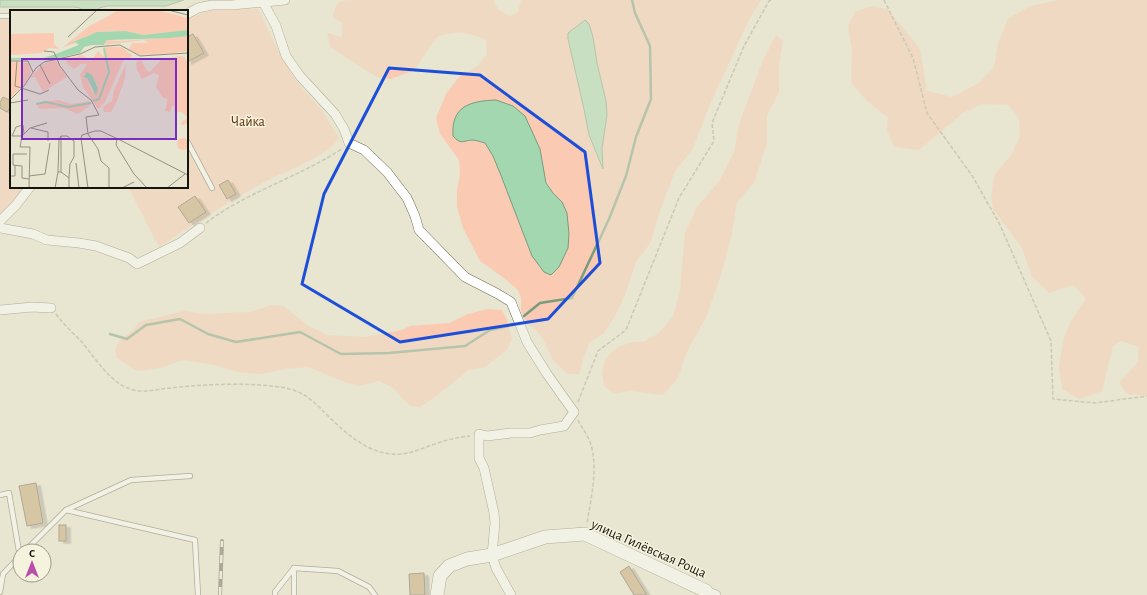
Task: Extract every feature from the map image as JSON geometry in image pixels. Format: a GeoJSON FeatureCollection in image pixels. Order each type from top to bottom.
{"type":"FeatureCollection","features":[{"type":"Feature","properties":{"kind":"street"},"geometry":{"type":"LineString","coordinates":[[188,13],[198,8],[212,5],[285,0]]}},
{"type":"Feature","properties":{"kind":"street"},"geometry":{"type":"LineString","coordinates":[[262,1],[276,26],[286,56],[300,76],[335,114],[344,129],[349,143],[364,150],[387,172],[407,198],[419,230],[465,277],[511,302],[527,342],[574,412],[564,426],[530,433],[511,433],[487,436],[478,434],[479,458],[484,468],[495,522],[492,555],[496,568],[511,595]]}},
{"type":"Feature","properties":{"kind":"street"},"geometry":{"type":"LineString","coordinates":[[0,221],[16,205],[29,188]]}},
{"type":"Feature","properties":{"kind":"street"},"geometry":{"type":"LineString","coordinates":[[0,228],[33,234],[47,240],[96,246],[129,258],[137,264],[180,243],[200,228]]}},
{"type":"Feature","properties":{"kind":"street"},"geometry":{"type":"LineString","coordinates":[[0,310],[32,307],[51,308]]}},
{"type":"Feature","properties":{"kind":"street","name":"улица Гилёвская Роща"},"geometry":{"type":"LineString","coordinates":[[437,595],[440,576],[449,566],[467,559],[492,555],[545,537],[585,534],[710,594]]}},
{"type":"Feature","properties":{"kind":"lane"},"geometry":{"type":"LineString","coordinates":[[188,143],[212,188]]}},
{"type":"Feature","properties":{"kind":"lane"},"geometry":{"type":"LineString","coordinates":[[33,543],[66,510],[131,480],[190,476]]}},
{"type":"Feature","properties":{"kind":"lane"},"geometry":{"type":"LineString","coordinates":[[0,495],[9,493],[18,543]]}},
{"type":"Feature","properties":{"kind":"lane"},"geometry":{"type":"LineString","coordinates":[[66,510],[195,540],[198,595]]}},
{"type":"Feature","properties":{"kind":"lane"},"geometry":{"type":"LineString","coordinates":[[0,592],[1,574],[12,564]]}},
{"type":"Feature","properties":{"kind":"lane"},"geometry":{"type":"LineString","coordinates":[[275,595],[275,592],[294,568]]}},
{"type":"Feature","properties":{"kind":"lane"},"geometry":{"type":"LineString","coordinates":[[294,568],[294,595]]}},
{"type":"Feature","properties":{"kind":"lane"},"geometry":{"type":"LineString","coordinates":[[294,568],[338,571],[369,587],[375,595]]}},
{"type":"Feature","properties":{"kind":"path"},"geometry":{"type":"LineString","coordinates":[[585,534],[592,494],[594,464],[591,445],[574,412],[598,351],[626,330],[679,198],[714,142],[712,123],[744,46],[769,1],[771,0]]}},
{"type":"Feature","properties":{"kind":"path"},"geometry":{"type":"LineString","coordinates":[[884,0],[913,58],[927,113],[973,177],[1000,225],[1051,341],[1053,400],[1095,403],[1147,396]]}},
{"type":"Feature","properties":{"kind":"path"},"geometry":{"type":"LineString","coordinates":[[200,228],[266,187],[306,169],[343,149],[349,143]]}},
{"type":"Feature","properties":{"kind":"path"},"geometry":{"type":"LineString","coordinates":[[51,308],[61,321],[81,341],[100,365],[118,383],[128,389],[144,392],[171,388],[259,385],[287,389],[304,394],[320,407],[340,427],[363,445],[375,451],[392,454],[417,451],[440,442],[478,434]]}},
{"type":"Feature","properties":{"kind":"highlighted area"},"geometry":{"type":"Polygon","coordinates":[[[389,68],[480,75],[585,152],[600,263],[548,319],[400,342],[302,284],[324,194],[389,68]]]}},
{"type":"Feature","properties":{"kind":"green space"},"geometry":{"type":"Polygon","coordinates":[[[493,0],[498,9],[510,16],[518,12],[521,0],[761,0],[750,18],[711,102],[693,148],[675,172],[659,213],[651,242],[636,262],[626,292],[615,316],[604,333],[590,342],[579,374],[568,374],[553,360],[544,341],[537,331],[527,323],[521,310],[521,298],[518,290],[480,261],[463,228],[457,207],[457,190],[460,174],[459,160],[440,134],[436,118],[446,94],[459,77],[476,67],[487,54],[486,40],[467,33],[452,33],[438,36],[415,70],[391,79],[377,77],[331,48],[327,33],[342,37],[342,23],[332,17],[337,4],[342,1],[493,0]],[[593,37],[568,39],[589,135],[602,168],[602,148],[607,115],[606,101],[597,63],[593,37]],[[473,140],[485,143],[493,156],[532,256],[562,202],[551,190],[545,178],[540,149],[473,140]]]}},
{"type":"Feature","properties":{"kind":"green space"},"geometry":{"type":"Polygon","coordinates":[[[1059,0],[1147,0],[1147,396],[1127,394],[1119,383],[1138,362],[1139,347],[1121,341],[1113,346],[1102,391],[1080,399],[1062,389],[1059,366],[1064,337],[1071,321],[1086,298],[1073,285],[1049,293],[1032,277],[1022,248],[993,209],[991,194],[995,174],[1011,155],[1020,136],[1019,118],[1008,105],[982,104],[963,113],[919,150],[894,147],[887,130],[888,118],[867,101],[851,83],[852,51],[848,26],[855,12],[872,6],[887,9],[920,49],[927,91],[952,97],[979,83],[994,67],[998,43],[1008,19],[1030,6],[1059,0]]]}},
{"type":"Feature","properties":{"kind":"green space","name":"Чайка"},"geometry":{"type":"Polygon","coordinates":[[[231,9],[258,9],[280,54],[296,81],[321,109],[339,138],[324,152],[248,191],[209,214],[159,247],[129,188],[188,188],[188,20],[203,13],[231,9]]]}},
{"type":"Feature","properties":{"kind":"green space"},"geometry":{"type":"Polygon","coordinates":[[[0,19],[10,20],[10,188],[23,188],[6,209],[0,213],[0,19]]]}},
{"type":"Feature","properties":{"kind":"green space"},"geometry":{"type":"Polygon","coordinates":[[[776,35],[783,41],[779,65],[779,92],[767,116],[767,143],[754,183],[737,202],[732,233],[722,272],[707,315],[686,354],[678,378],[663,395],[632,391],[614,393],[604,386],[602,373],[606,358],[618,347],[633,342],[645,341],[659,333],[673,316],[680,290],[685,233],[697,207],[720,180],[734,152],[739,124],[763,60],[776,35]]]}},
{"type":"Feature","properties":{"kind":"green space"},"geometry":{"type":"Polygon","coordinates":[[[272,305],[283,306],[309,326],[327,335],[364,337],[402,330],[410,326],[449,323],[468,314],[488,309],[502,310],[507,320],[512,339],[507,350],[485,367],[469,370],[420,407],[410,406],[393,388],[379,381],[358,386],[308,367],[285,369],[260,374],[237,372],[215,365],[183,360],[160,368],[137,371],[117,358],[115,351],[118,343],[134,329],[139,322],[184,311],[204,314],[250,312],[272,305]]]}},
{"type":"Feature","properties":{"kind":"shaded area"},"geometry":{"type":"Polygon","coordinates":[[[0,0],[184,0],[166,6],[107,6],[97,10],[81,10],[80,8],[74,7],[0,7],[0,0]]]}},
{"type":"Feature","properties":{"kind":"shaded area"},"geometry":{"type":"Polygon","coordinates":[[[585,20],[589,24],[593,37],[597,63],[606,101],[607,115],[602,148],[603,169],[589,135],[568,39],[568,33],[585,20]]]}},
{"type":"Feature","properties":{"kind":"shaded area"},"geometry":{"type":"Polygon","coordinates":[[[496,100],[513,106],[525,116],[540,149],[546,183],[562,202],[567,213],[569,234],[568,248],[559,267],[551,275],[544,272],[532,256],[493,156],[485,143],[474,140],[462,142],[453,136],[455,118],[464,107],[478,102],[496,100]]]}},
{"type":"Feature","properties":{"kind":"building"},"geometry":{"type":"Polygon","coordinates":[[[193,34],[204,53],[188,61],[188,36],[193,34]]]}},
{"type":"Feature","properties":{"kind":"building"},"geometry":{"type":"Polygon","coordinates":[[[3,97],[10,100],[10,108],[7,112],[0,108],[0,102],[3,97]]]}},
{"type":"Feature","properties":{"kind":"building"},"geometry":{"type":"Polygon","coordinates":[[[228,180],[236,194],[227,199],[219,185],[228,180]]]}},
{"type":"Feature","properties":{"kind":"building"},"geometry":{"type":"Polygon","coordinates":[[[195,196],[206,212],[189,223],[178,207],[195,196]]]}},
{"type":"Feature","properties":{"kind":"building"},"geometry":{"type":"Polygon","coordinates":[[[36,483],[43,523],[27,526],[19,486],[36,483]]]}},
{"type":"Feature","properties":{"kind":"building"},"geometry":{"type":"Polygon","coordinates":[[[59,525],[66,525],[66,541],[59,541],[59,525]]]}},
{"type":"Feature","properties":{"kind":"building"},"geometry":{"type":"Polygon","coordinates":[[[629,566],[647,595],[634,595],[620,572],[629,566]]]}},
{"type":"Feature","properties":{"kind":"building"},"geometry":{"type":"Polygon","coordinates":[[[424,573],[425,595],[410,595],[409,574],[424,573]]]}},
{"type":"Feature","properties":{"kind":"waterway"},"geometry":{"type":"LineString","coordinates":[[524,316],[540,303],[572,298],[609,219],[626,176],[636,137],[651,99],[650,46],[635,13],[632,0]]}},
{"type":"Feature","properties":{"kind":"waterway"},"geometry":{"type":"LineString","coordinates":[[110,334],[127,339],[146,325],[180,319],[208,334],[236,342],[300,332],[341,354],[389,353],[465,346],[490,330],[513,325]]}},
{"type":"Feature","properties":{"kind":"railway"},"geometry":{"type":"LineString","coordinates":[[220,595],[222,541]]}}]}
